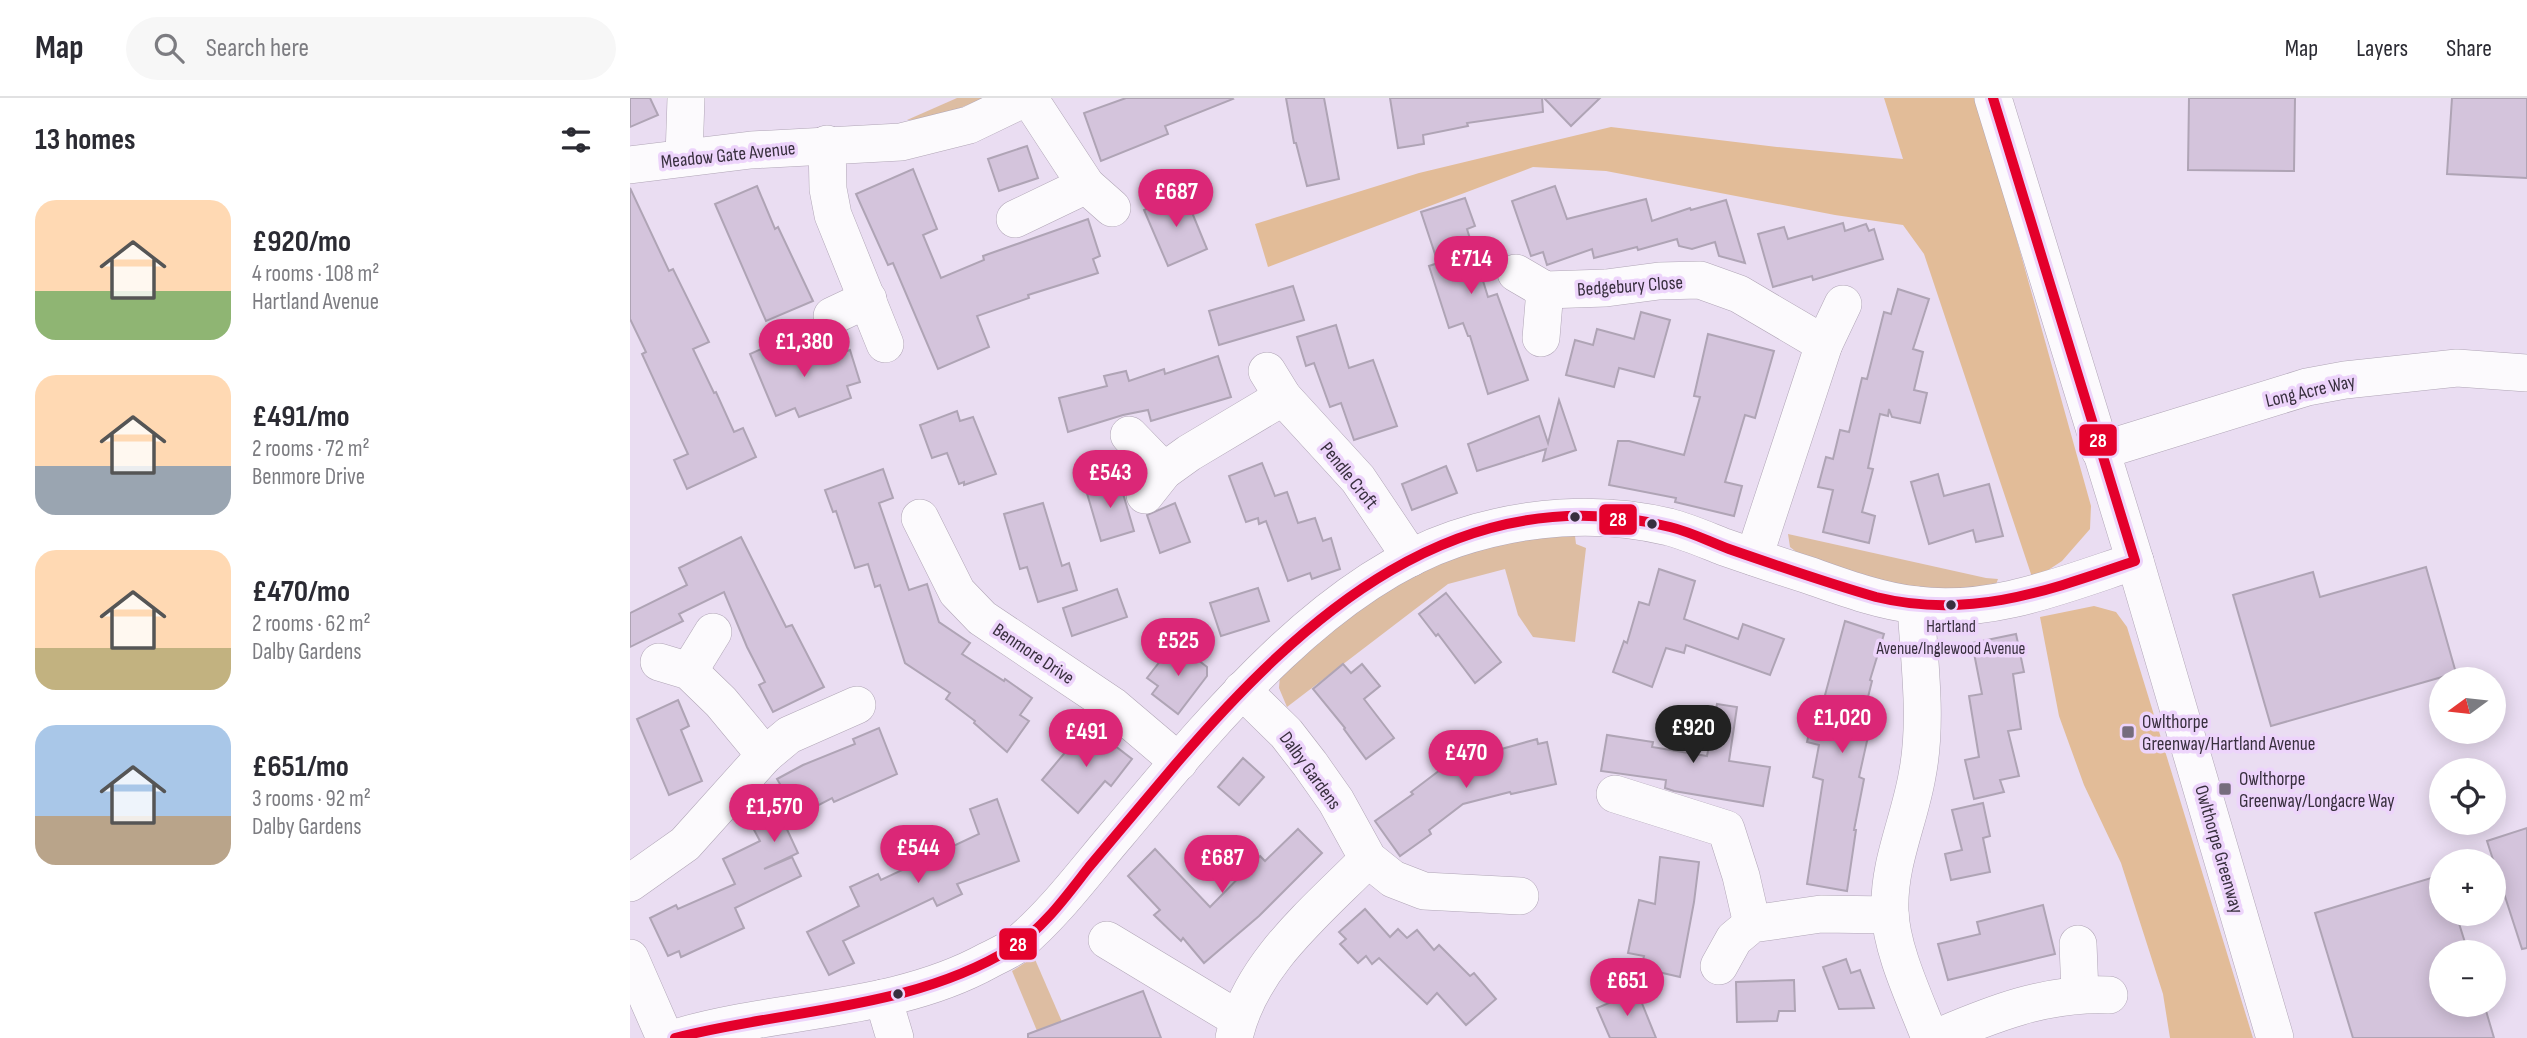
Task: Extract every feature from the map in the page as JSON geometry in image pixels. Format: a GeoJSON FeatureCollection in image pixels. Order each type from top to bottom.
{"type":"FeatureCollection","features":[{"type":"Feature","properties":{"kind":"street"},"geometry":{"type":"LineString","coordinates":[[684,157],[686,98]]}},
{"type":"Feature","properties":{"kind":"street","name":"Meadow Gate Avenue"},"geometry":{"type":"LineString","coordinates":[[630,165],[684,157],[827,144],[901,142],[969,125],[1027,98],[1099,197],[1015,219]]}},
{"type":"Feature","properties":{"kind":"street","name":"Owlthorpe Greenway"},"geometry":{"type":"LineString","coordinates":[[1993,98],[2135,561],[2275,1038]]}},
{"type":"Feature","properties":{"kind":"street"},"geometry":{"type":"LineString","coordinates":[[827,144],[828,189],[833,215],[885,344]]}},
{"type":"Feature","properties":{"kind":"street","name":"Bedgebury Close"},"geometry":{"type":"LineString","coordinates":[[1541,338],[1531,281],[1606,288],[1659,281],[1700,280],[1739,294],[1825,344]]}},
{"type":"Feature","properties":{"kind":"street"},"geometry":{"type":"LineString","coordinates":[[832,316],[868,299]]}},
{"type":"Feature","properties":{"kind":"street"},"geometry":{"type":"LineString","coordinates":[[1754,557],[1825,344],[1843,304]]}},
{"type":"Feature","properties":{"kind":"street","name":"Long Acre Way"},"geometry":{"type":"LineString","coordinates":[[2100,451],[2308,387],[2345,380],[2457,368],[2527,373]]}},
{"type":"Feature","properties":{"kind":"street","name":"Pendle Croft"},"geometry":{"type":"LineString","coordinates":[[1129,435],[1154,483],[1275,384],[1358,479],[1411,558]]}},
{"type":"Feature","properties":{"kind":"street"},"geometry":{"type":"LineString","coordinates":[[674,1038],[754,1019],[928,988],[967,973],[1016,946],[1080,878],[1242,690],[1313,624],[1362,587],[1411,558],[1490,527],[1525,521],[1597,517],[1639,521],[1673,528],[1870,596],[1916,606],[1956,607],[2006,601],[2135,561]]}},
{"type":"Feature","properties":{"kind":"street","name":"Benmore Drive"},"geometry":{"type":"LineString","coordinates":[[920,518],[957,592],[982,618],[1113,706],[1179,762]]}},
{"type":"Feature","properties":{"kind":"street"},"geometry":{"type":"LineString","coordinates":[[1916,606],[1921,740],[1917,776],[1890,880],[1890,915],[1901,964],[1930,1038]]}},
{"type":"Feature","properties":{"kind":"street"},"geometry":{"type":"LineString","coordinates":[[713,632],[674,667],[721,702],[765,755]]}},
{"type":"Feature","properties":{"kind":"street","name":"Dalby Gardens"},"geometry":{"type":"LineString","coordinates":[[1242,690],[1286,733],[1336,802],[1368,859],[1393,879],[1424,891],[1520,896]]}},
{"type":"Feature","properties":{"kind":"street"},"geometry":{"type":"LineString","coordinates":[[630,883],[685,844],[765,755],[789,735],[857,705]]}},
{"type":"Feature","properties":{"kind":"street"},"geometry":{"type":"LineString","coordinates":[[1615,794],[1726,829],[1752,924]]}},
{"type":"Feature","properties":{"kind":"street"},"geometry":{"type":"LineString","coordinates":[[1107,940],[1236,1028],[1258,979],[1311,916],[1368,859]]}},
{"type":"Feature","properties":{"kind":"street"},"geometry":{"type":"LineString","coordinates":[[1719,966],[1734,939],[1752,924],[1821,914],[1890,915]]}},
{"type":"Feature","properties":{"kind":"street"},"geometry":{"type":"LineString","coordinates":[[1936,1038],[2001,1010],[2094,994],[2078,944]]}},
{"type":"Feature","properties":{"kind":"street"},"geometry":{"type":"LineString","coordinates":[[630,958],[666,1038]]}},
{"type":"Feature","properties":{"kind":"street"},"geometry":{"type":"LineString","coordinates":[[883,998],[895,1038]]}},
{"type":"Feature","properties":{"kind":"shaded area"},"geometry":{"type":"Polygon","coordinates":[[[957,98],[985,98],[932,119],[907,120],[957,98]]]}},
{"type":"Feature","properties":{"kind":"shaded area"},"geometry":{"type":"Polygon","coordinates":[[[1884,98],[1974,98],[2011,219],[2091,506],[2090,529],[2062,561],[2033,580],[1924,254],[1903,225],[1835,215],[1606,171],[1533,167],[1268,267],[1255,224],[1419,173],[1611,127],[1903,159],[1884,98]]]}},
{"type":"Feature","properties":{"kind":"shaded area"},"geometry":{"type":"Polygon","coordinates":[[[1788,534],[1998,579],[1995,587],[1986,590],[1904,589],[1799,554],[1790,547],[1788,534]]]}},
{"type":"Feature","properties":{"kind":"shaded area"},"geometry":{"type":"Polygon","coordinates":[[[1575,536],[1576,544],[1586,548],[1575,642],[1533,637],[1518,615],[1505,569],[1448,584],[1287,707],[1279,688],[1280,675],[1352,610],[1446,557],[1508,539],[1575,536]]]}},
{"type":"Feature","properties":{"kind":"shaded area"},"geometry":{"type":"Polygon","coordinates":[[[2094,606],[2116,612],[2127,627],[2253,1038],[2170,1038],[2163,994],[2121,863],[2084,785],[2059,716],[2040,617],[2094,606]]]}},
{"type":"Feature","properties":{"kind":"shaded area"},"geometry":{"type":"Polygon","coordinates":[[[1034,957],[1069,1038],[1040,1038],[1012,971],[1034,957]]]}},
{"type":"Feature","properties":{"kind":"building"},"geometry":{"type":"Polygon","coordinates":[[[630,98],[650,98],[658,115],[630,127],[630,98]]]}},
{"type":"Feature","properties":{"kind":"building"},"geometry":{"type":"Polygon","coordinates":[[[1126,98],[1233,99],[1165,126],[1168,134],[1101,161],[1084,113],[1126,98]]]}},
{"type":"Feature","properties":{"kind":"building"},"geometry":{"type":"Polygon","coordinates":[[[1286,98],[1324,98],[1339,179],[1307,186],[1294,143],[1286,98]]]}},
{"type":"Feature","properties":{"kind":"building"},"geometry":{"type":"Polygon","coordinates":[[[1390,98],[1542,98],[1543,112],[1467,123],[1468,126],[1423,135],[1424,144],[1398,148],[1390,98]]]}},
{"type":"Feature","properties":{"kind":"building"},"geometry":{"type":"Polygon","coordinates":[[[1544,98],[1600,98],[1571,126],[1544,98]]]}},
{"type":"Feature","properties":{"kind":"building"},"geometry":{"type":"Polygon","coordinates":[[[2189,98],[2295,98],[2294,171],[2188,170],[2189,98]]]}},
{"type":"Feature","properties":{"kind":"building"},"geometry":{"type":"Polygon","coordinates":[[[2452,98],[2527,98],[2527,178],[2447,174],[2452,98]]]}},
{"type":"Feature","properties":{"kind":"building"},"geometry":{"type":"Polygon","coordinates":[[[1027,146],[1038,178],[999,191],[988,159],[1027,146]]]}},
{"type":"Feature","properties":{"kind":"building"},"geometry":{"type":"Polygon","coordinates":[[[913,169],[937,229],[923,235],[941,278],[984,260],[983,256],[1088,219],[1100,256],[1093,259],[1098,273],[1028,295],[1029,298],[977,316],[989,347],[938,369],[893,263],[888,265],[856,194],[913,169]]]}},
{"type":"Feature","properties":{"kind":"building"},"geometry":{"type":"Polygon","coordinates":[[[757,186],[775,229],[778,227],[813,301],[766,321],[715,204],[757,186]]]}},
{"type":"Feature","properties":{"kind":"building"},"geometry":{"type":"Polygon","coordinates":[[[1555,186],[1567,219],[1646,199],[1652,221],[1690,208],[1691,210],[1726,200],[1745,263],[1719,256],[1715,242],[1692,249],[1679,246],[1677,239],[1594,258],[1592,249],[1547,265],[1543,252],[1531,256],[1512,201],[1555,186]]]}},
{"type":"Feature","properties":{"kind":"building"},"geometry":{"type":"Polygon","coordinates":[[[630,188],[669,271],[673,269],[709,342],[693,349],[734,432],[743,428],[756,457],[687,489],[674,460],[688,454],[642,354],[646,352],[630,319],[630,188]]]}},
{"type":"Feature","properties":{"kind":"building"},"geometry":{"type":"Polygon","coordinates":[[[1184,193],[1207,249],[1168,266],[1144,210],[1184,193]]]}},
{"type":"Feature","properties":{"kind":"building"},"geometry":{"type":"Polygon","coordinates":[[[1465,198],[1475,226],[1467,229],[1488,297],[1497,294],[1528,380],[1488,394],[1470,336],[1463,323],[1449,328],[1429,266],[1438,263],[1421,212],[1465,198]]]}},
{"type":"Feature","properties":{"kind":"building"},"geometry":{"type":"Polygon","coordinates":[[[1843,223],[1845,231],[1866,224],[1869,231],[1874,229],[1883,259],[1813,280],[1812,276],[1773,287],[1758,234],[1784,227],[1788,239],[1843,223]]]}},
{"type":"Feature","properties":{"kind":"building"},"geometry":{"type":"Polygon","coordinates":[[[1293,286],[1304,320],[1219,345],[1209,311],[1293,286]]]}},
{"type":"Feature","properties":{"kind":"building"},"geometry":{"type":"Polygon","coordinates":[[[1898,289],[1929,299],[1913,349],[1923,352],[1914,390],[1927,393],[1920,423],[1892,417],[1889,409],[1888,416],[1880,414],[1868,468],[1873,469],[1862,512],[1875,516],[1869,543],[1823,532],[1833,490],[1818,487],[1826,457],[1833,459],[1840,430],[1849,432],[1862,378],[1867,379],[1884,312],[1891,314],[1898,289]]]}},
{"type":"Feature","properties":{"kind":"building"},"geometry":{"type":"Polygon","coordinates":[[[1641,312],[1670,320],[1654,377],[1619,368],[1614,387],[1566,375],[1575,340],[1593,345],[1597,329],[1634,339],[1641,312]]]}},
{"type":"Feature","properties":{"kind":"building"},"geometry":{"type":"Polygon","coordinates":[[[1336,325],[1349,368],[1373,360],[1397,426],[1354,440],[1341,403],[1330,407],[1314,363],[1306,366],[1297,337],[1336,325]]]}},
{"type":"Feature","properties":{"kind":"building"},"geometry":{"type":"Polygon","coordinates":[[[1708,334],[1774,351],[1755,418],[1745,415],[1725,482],[1742,486],[1734,516],[1675,502],[1676,498],[1609,485],[1618,441],[1629,441],[1684,455],[1700,397],[1694,396],[1708,334]]]}},
{"type":"Feature","properties":{"kind":"building"},"geometry":{"type":"Polygon","coordinates":[[[786,338],[799,366],[850,350],[860,382],[847,386],[851,398],[799,417],[795,408],[776,416],[750,354],[786,338]]]}},
{"type":"Feature","properties":{"kind":"building"},"geometry":{"type":"Polygon","coordinates":[[[1218,356],[1231,397],[1151,421],[1148,410],[1068,432],[1059,398],[1107,386],[1104,376],[1126,371],[1129,381],[1164,369],[1165,374],[1218,356]]]}},
{"type":"Feature","properties":{"kind":"building"},"geometry":{"type":"Polygon","coordinates":[[[1559,400],[1576,450],[1543,461],[1546,449],[1477,471],[1468,444],[1539,416],[1548,443],[1559,400]]]}},
{"type":"Feature","properties":{"kind":"building"},"geometry":{"type":"Polygon","coordinates":[[[957,411],[960,421],[973,417],[996,474],[964,485],[964,482],[959,484],[947,453],[932,458],[920,425],[957,411]]]}},
{"type":"Feature","properties":{"kind":"building"},"geometry":{"type":"Polygon","coordinates":[[[1262,463],[1275,496],[1287,492],[1298,523],[1315,518],[1323,541],[1331,538],[1340,569],[1312,579],[1310,573],[1288,581],[1266,521],[1259,524],[1258,518],[1246,522],[1229,476],[1262,463]]]}},
{"type":"Feature","properties":{"kind":"building"},"geometry":{"type":"Polygon","coordinates":[[[1446,466],[1457,493],[1412,510],[1402,484],[1446,466]]]}},
{"type":"Feature","properties":{"kind":"building"},"geometry":{"type":"Polygon","coordinates":[[[883,469],[893,498],[879,503],[909,590],[927,584],[939,622],[970,643],[962,654],[1032,698],[1020,715],[1029,721],[1007,752],[974,723],[975,721],[946,699],[950,693],[905,663],[880,585],[875,587],[868,564],[855,568],[836,511],[833,512],[825,490],[883,469]]]}},
{"type":"Feature","properties":{"kind":"building"},"geometry":{"type":"Polygon","coordinates":[[[1938,474],[1944,496],[1989,484],[2003,536],[1976,542],[1973,530],[1929,544],[1911,482],[1938,474]]]}},
{"type":"Feature","properties":{"kind":"building"},"geometry":{"type":"Polygon","coordinates":[[[1119,480],[1134,531],[1101,541],[1086,490],[1119,480]]]}},
{"type":"Feature","properties":{"kind":"building"},"geometry":{"type":"Polygon","coordinates":[[[1043,503],[1062,566],[1069,563],[1077,590],[1038,602],[1027,567],[1020,569],[1004,514],[1043,503]]]}},
{"type":"Feature","properties":{"kind":"building"},"geometry":{"type":"Polygon","coordinates":[[[1175,503],[1190,542],[1160,553],[1147,515],[1175,503]]]}},
{"type":"Feature","properties":{"kind":"building"},"geometry":{"type":"Polygon","coordinates":[[[741,537],[786,627],[792,625],[824,687],[773,712],[759,685],[765,682],[724,592],[679,614],[683,621],[630,647],[630,613],[687,585],[679,568],[741,537]]]}},
{"type":"Feature","properties":{"kind":"building"},"geometry":{"type":"Polygon","coordinates":[[[2426,567],[2454,667],[2429,667],[2429,681],[2271,726],[2233,595],[2313,572],[2320,597],[2426,567]]]}},
{"type":"Feature","properties":{"kind":"building"},"geometry":{"type":"Polygon","coordinates":[[[1659,569],[1695,581],[1684,619],[1738,639],[1743,624],[1784,639],[1770,675],[1686,645],[1684,653],[1666,648],[1652,687],[1613,672],[1624,641],[1627,643],[1639,602],[1649,605],[1659,569]]]}},
{"type":"Feature","properties":{"kind":"building"},"geometry":{"type":"Polygon","coordinates":[[[1258,588],[1269,621],[1221,636],[1210,603],[1258,588]]]}},
{"type":"Feature","properties":{"kind":"building"},"geometry":{"type":"Polygon","coordinates":[[[1117,589],[1127,617],[1072,636],[1063,608],[1117,589]]]}},
{"type":"Feature","properties":{"kind":"building"},"geometry":{"type":"Polygon","coordinates":[[[1446,593],[1501,662],[1475,683],[1438,634],[1436,636],[1419,614],[1446,593]]]}},
{"type":"Feature","properties":{"kind":"building"},"geometry":{"type":"Polygon","coordinates":[[[1845,621],[1884,634],[1870,680],[1872,681],[1862,721],[1871,723],[1859,777],[1864,779],[1854,830],[1847,891],[1807,884],[1823,780],[1813,777],[1819,745],[1807,742],[1812,720],[1818,721],[1845,621]]]}},
{"type":"Feature","properties":{"kind":"building"},"geometry":{"type":"Polygon","coordinates":[[[2016,634],[2024,672],[2013,674],[2021,729],[2008,731],[2019,776],[2000,780],[2004,792],[1974,799],[1965,760],[1979,757],[1969,696],[1982,694],[1972,643],[2016,634]]]}},
{"type":"Feature","properties":{"kind":"building"},"geometry":{"type":"Polygon","coordinates":[[[1175,642],[1207,667],[1207,676],[1178,714],[1152,694],[1158,686],[1147,678],[1175,642]]]}},
{"type":"Feature","properties":{"kind":"building"},"geometry":{"type":"Polygon","coordinates":[[[1343,664],[1351,673],[1362,664],[1380,686],[1364,699],[1394,738],[1366,759],[1313,689],[1343,664]]]}},
{"type":"Feature","properties":{"kind":"building"},"geometry":{"type":"Polygon","coordinates":[[[678,700],[689,726],[681,730],[702,781],[669,795],[637,719],[678,700]]]}},
{"type":"Feature","properties":{"kind":"building"},"geometry":{"type":"Polygon","coordinates":[[[1717,704],[1737,707],[1729,761],[1770,767],[1763,806],[1674,791],[1665,788],[1666,780],[1601,771],[1607,735],[1653,742],[1652,747],[1707,756],[1717,704]]]}},
{"type":"Feature","properties":{"kind":"building"},"geometry":{"type":"Polygon","coordinates":[[[1088,725],[1132,759],[1111,786],[1105,781],[1078,813],[1042,780],[1088,725]]]}},
{"type":"Feature","properties":{"kind":"building"},"geometry":{"type":"Polygon","coordinates":[[[879,728],[897,774],[834,802],[832,798],[784,823],[798,853],[764,869],[792,857],[801,876],[735,908],[744,928],[681,957],[679,951],[668,956],[650,918],[676,905],[678,909],[735,884],[723,859],[760,841],[753,828],[768,821],[762,808],[787,796],[777,779],[803,765],[855,744],[853,739],[879,728]]]}},
{"type":"Feature","properties":{"kind":"building"},"geometry":{"type":"Polygon","coordinates":[[[1537,739],[1538,744],[1547,742],[1556,784],[1463,804],[1429,830],[1431,834],[1400,856],[1375,821],[1413,794],[1411,792],[1448,764],[1537,739]]]}},
{"type":"Feature","properties":{"kind":"building"},"geometry":{"type":"Polygon","coordinates":[[[1243,758],[1264,777],[1239,805],[1218,787],[1243,758]]]}},
{"type":"Feature","properties":{"kind":"building"},"geometry":{"type":"Polygon","coordinates":[[[997,799],[1019,861],[957,884],[962,894],[937,906],[933,898],[843,941],[854,963],[829,975],[807,932],[859,906],[850,887],[878,874],[881,880],[979,834],[970,809],[997,799]]]}},
{"type":"Feature","properties":{"kind":"building"},"geometry":{"type":"Polygon","coordinates":[[[1983,803],[1990,836],[1983,838],[1990,872],[1951,880],[1945,854],[1962,850],[1952,810],[1983,803]]]}},
{"type":"Feature","properties":{"kind":"building"},"geometry":{"type":"Polygon","coordinates":[[[2527,828],[2527,948],[2522,949],[2506,900],[2506,849],[2490,849],[2487,841],[2527,828]]]}},
{"type":"Feature","properties":{"kind":"building"},"geometry":{"type":"Polygon","coordinates":[[[1298,829],[1322,853],[1259,916],[1204,963],[1183,938],[1181,941],[1154,915],[1160,910],[1128,876],[1155,849],[1210,907],[1260,856],[1265,861],[1298,829]]]}},
{"type":"Feature","properties":{"kind":"building"},"geometry":{"type":"Polygon","coordinates":[[[1660,857],[1699,862],[1680,977],[1641,968],[1644,956],[1628,953],[1639,900],[1655,904],[1660,857]]]}},
{"type":"Feature","properties":{"kind":"building"},"geometry":{"type":"Polygon","coordinates":[[[2429,879],[2429,926],[2460,926],[2464,940],[2429,940],[2429,1017],[2488,1017],[2494,1038],[2353,1038],[2315,913],[2429,879]]]}},
{"type":"Feature","properties":{"kind":"building"},"geometry":{"type":"Polygon","coordinates":[[[2043,905],[2055,954],[1948,980],[1938,944],[1980,934],[1977,922],[2043,905]]]}},
{"type":"Feature","properties":{"kind":"building"},"geometry":{"type":"Polygon","coordinates":[[[1365,909],[1390,937],[1398,929],[1407,938],[1417,930],[1434,950],[1439,945],[1470,976],[1474,973],[1496,999],[1466,1025],[1437,993],[1427,1004],[1379,958],[1372,964],[1366,956],[1358,963],[1340,944],[1346,939],[1339,932],[1365,909]]]}},
{"type":"Feature","properties":{"kind":"building"},"geometry":{"type":"Polygon","coordinates":[[[1846,959],[1851,973],[1860,970],[1874,1008],[1839,1009],[1823,967],[1846,959]]]}},
{"type":"Feature","properties":{"kind":"building"},"geometry":{"type":"Polygon","coordinates":[[[1794,980],[1795,1011],[1779,1011],[1777,1021],[1737,1022],[1736,982],[1794,980]]]}},
{"type":"Feature","properties":{"kind":"building"},"geometry":{"type":"Polygon","coordinates":[[[1143,991],[1161,1038],[1028,1038],[1028,1034],[1143,991]]]}},
{"type":"Feature","properties":{"kind":"building"},"geometry":{"type":"Polygon","coordinates":[[[1637,991],[1656,1038],[1610,1038],[1597,1008],[1637,991]]]}},
{"type":"Feature","properties":{"kind":"transit line","name":"28"},"geometry":{"type":"LineString","coordinates":[[675,1038],[891,996],[973,968],[1012,948],[1054,911],[1175,765],[1224,710],[1276,658],[1332,611],[1391,571],[1454,540],[1521,521],[1593,516],[1678,529],[1766,562],[1876,597],[1944,605],[1976,604],[2039,592],[2135,561],[1993,98]]}},
{"type":"Feature","properties":{"kind":"place","name":"Hartland Avenue/Inglewood Avenue"},"geometry":{"type":"Point","coordinates":[1951,605]}},
{"type":"Feature","properties":{"kind":"place","name":"Owlthorpe Greenway/Hartland Avenue"},"geometry":{"type":"Point","coordinates":[2128,732]}},
{"type":"Feature","properties":{"kind":"place","name":"Owlthorpe Greenway/Longacre Way"},"geometry":{"type":"Point","coordinates":[2225,789]}}]}
